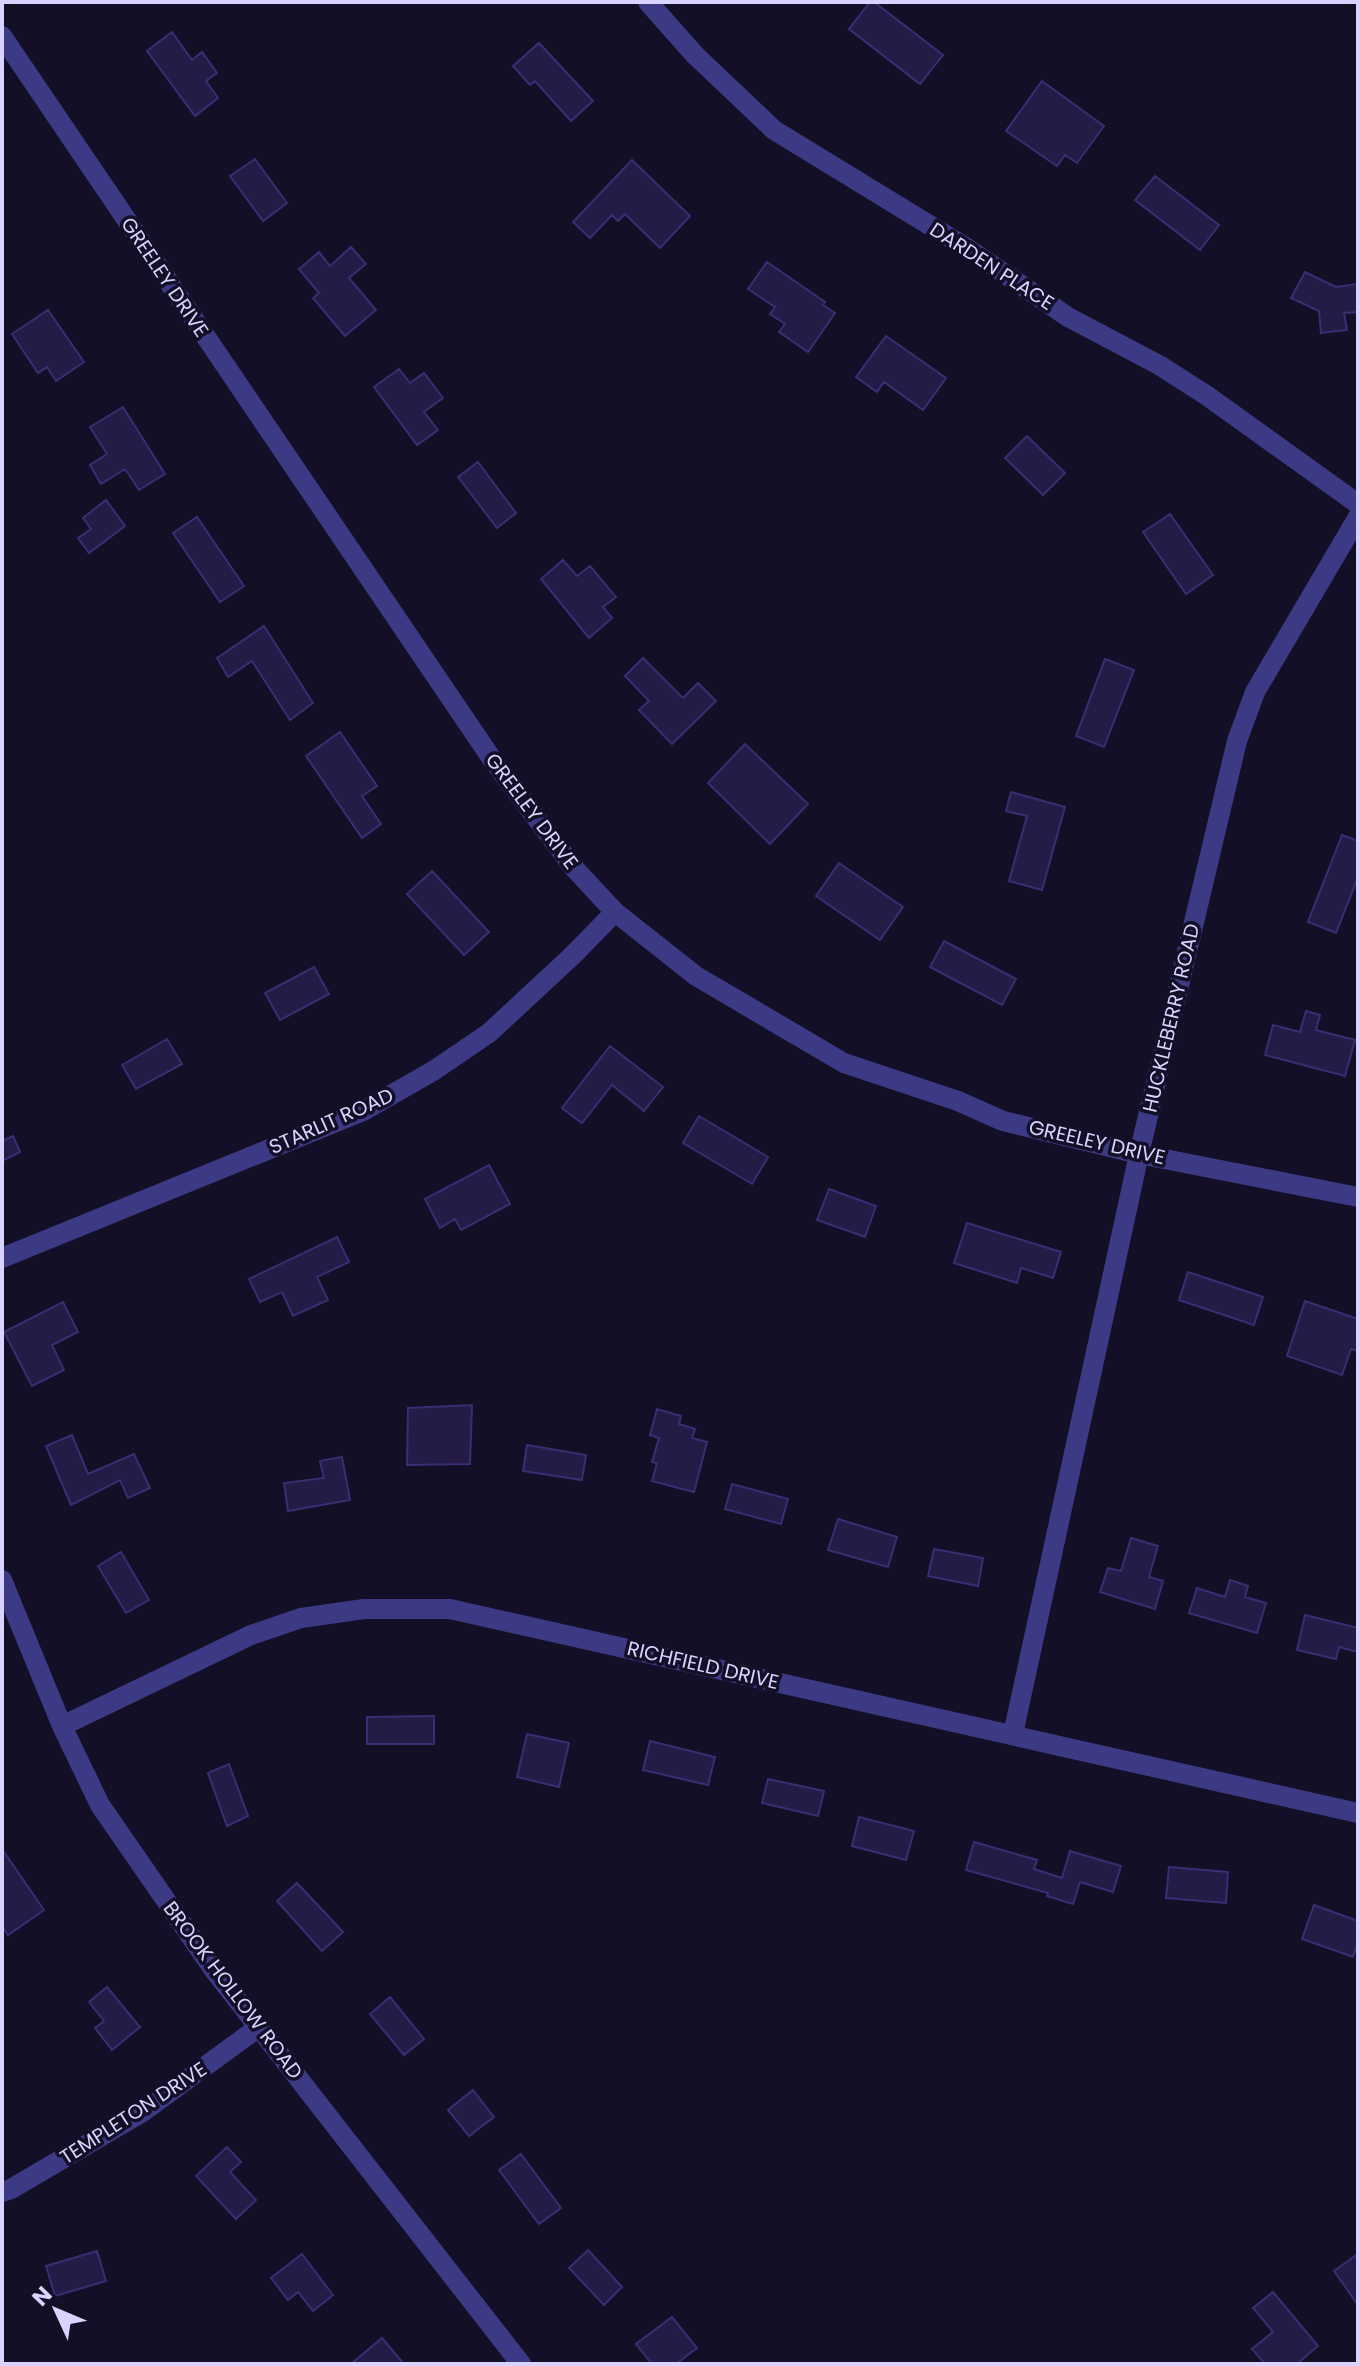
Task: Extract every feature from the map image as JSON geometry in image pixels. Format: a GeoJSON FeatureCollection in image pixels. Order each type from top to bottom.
{"type":"FeatureCollection","features":[{"type":"Feature","properties":{"kind":"street","name":"DARDEN PLACE"},"geometry":{"type":"LineString","coordinates":[[648,2],[695,55],[774,130],[967,248],[1068,317],[1159,365],[1206,395],[1358,504]]}},
{"type":"Feature","properties":{"kind":"street","name":"GREELEY DRIVE"},"geometry":{"type":"LineString","coordinates":[[2,36],[492,759],[574,868],[615,912],[696,976],[844,1063],[958,1101],[1003,1121],[1139,1154],[1358,1197]]}},
{"type":"Feature","properties":{"kind":"street","name":"HUCKLEBERRY ROAD"},"geometry":{"type":"LineString","coordinates":[[1013,1734],[1139,1154],[1237,741],[1255,692],[1358,517]]}},
{"type":"Feature","properties":{"kind":"street","name":"STARLIT ROAD"},"geometry":{"type":"LineString","coordinates":[[2,1258],[363,1111],[433,1071],[489,1033],[615,912]]}},
{"type":"Feature","properties":{"kind":"street","name":"BROOK HOLLOW ROAD"},"geometry":{"type":"LineString","coordinates":[[2,1580],[62,1726],[100,1805],[214,1970],[521,2364]]}},
{"type":"Feature","properties":{"kind":"street","name":"RICHFIELD DRIVE"},"geometry":{"type":"LineString","coordinates":[[62,1726],[251,1635],[301,1618],[364,1609],[450,1609],[1358,1813]]}},
{"type":"Feature","properties":{"kind":"street","name":"TEMPLETON DRIVE"},"geometry":{"type":"LineString","coordinates":[[2,2192],[144,2111],[259,2027]]}},
{"type":"Feature","properties":{"kind":"building"},"geometry":{"type":"Polygon","coordinates":[[[870,2],[943,55],[920,84],[849,29],[870,2]]]}},
{"type":"Feature","properties":{"kind":"building"},"geometry":{"type":"Polygon","coordinates":[[[172,32],[192,60],[202,52],[217,73],[206,81],[218,98],[195,116],[147,51],[172,32]]]}},
{"type":"Feature","properties":{"kind":"building"},"geometry":{"type":"Polygon","coordinates":[[[539,43],[593,101],[571,121],[535,81],[530,85],[513,66],[539,43]]]}},
{"type":"Feature","properties":{"kind":"building"},"geometry":{"type":"Polygon","coordinates":[[[1042,81],[1104,126],[1077,163],[1065,155],[1057,166],[1006,131],[1042,81]]]}},
{"type":"Feature","properties":{"kind":"building"},"geometry":{"type":"Polygon","coordinates":[[[255,159],[287,203],[263,221],[230,176],[255,159]]]}},
{"type":"Feature","properties":{"kind":"building"},"geometry":{"type":"Polygon","coordinates":[[[632,160],[690,216],[660,248],[625,214],[618,221],[612,215],[590,238],[573,222],[632,160]]]}},
{"type":"Feature","properties":{"kind":"building"},"geometry":{"type":"Polygon","coordinates":[[[1155,176],[1219,225],[1200,250],[1135,200],[1155,176]]]}},
{"type":"Feature","properties":{"kind":"building"},"geometry":{"type":"Polygon","coordinates":[[[351,247],[366,264],[349,278],[376,310],[345,336],[313,298],[319,293],[299,269],[319,252],[330,266],[351,247]]]}},
{"type":"Feature","properties":{"kind":"building"},"geometry":{"type":"Polygon","coordinates":[[[767,262],[825,302],[823,305],[835,313],[808,352],[779,332],[785,324],[770,314],[775,307],[748,289],[767,262]]]}},
{"type":"Feature","properties":{"kind":"building"},"geometry":{"type":"Polygon","coordinates":[[[1305,272],[1336,287],[1358,284],[1358,312],[1344,313],[1347,330],[1321,333],[1319,311],[1291,298],[1305,272]]]}},
{"type":"Feature","properties":{"kind":"building"},"geometry":{"type":"Polygon","coordinates":[[[48,310],[84,362],[56,381],[47,367],[38,373],[12,334],[48,310]]]}},
{"type":"Feature","properties":{"kind":"building"},"geometry":{"type":"Polygon","coordinates":[[[886,336],[946,378],[923,410],[884,382],[877,392],[856,377],[886,336]]]}},
{"type":"Feature","properties":{"kind":"building"},"geometry":{"type":"Polygon","coordinates":[[[399,369],[410,383],[424,373],[443,398],[424,412],[438,430],[417,445],[374,387],[399,369]]]}},
{"type":"Feature","properties":{"kind":"building"},"geometry":{"type":"Polygon","coordinates":[[[123,407],[165,474],[139,490],[125,469],[101,484],[90,465],[107,454],[90,427],[123,407]]]}},
{"type":"Feature","properties":{"kind":"building"},"geometry":{"type":"Polygon","coordinates":[[[1027,436],[1065,473],[1043,495],[1005,458],[1027,436]]]}},
{"type":"Feature","properties":{"kind":"building"},"geometry":{"type":"Polygon","coordinates":[[[478,462],[516,513],[497,528],[458,477],[478,462]]]}},
{"type":"Feature","properties":{"kind":"building"},"geometry":{"type":"Polygon","coordinates":[[[106,500],[125,526],[89,553],[78,538],[91,529],[83,518],[106,500]]]}},
{"type":"Feature","properties":{"kind":"building"},"geometry":{"type":"Polygon","coordinates":[[[1170,514],[1213,575],[1186,594],[1143,532],[1170,514]]]}},
{"type":"Feature","properties":{"kind":"building"},"geometry":{"type":"Polygon","coordinates":[[[197,517],[244,586],[220,602],[173,533],[197,517]]]}},
{"type":"Feature","properties":{"kind":"building"},"geometry":{"type":"Polygon","coordinates":[[[563,560],[577,576],[590,566],[616,597],[603,607],[612,618],[589,638],[541,579],[563,560]]]}},
{"type":"Feature","properties":{"kind":"building"},"geometry":{"type":"Polygon","coordinates":[[[264,626],[313,703],[290,720],[252,661],[228,677],[217,658],[264,626]]]}},
{"type":"Feature","properties":{"kind":"building"},"geometry":{"type":"Polygon","coordinates":[[[643,658],[683,698],[698,683],[716,701],[672,744],[639,710],[649,701],[625,676],[643,658]]]}},
{"type":"Feature","properties":{"kind":"building"},"geometry":{"type":"Polygon","coordinates":[[[1105,659],[1134,670],[1104,747],[1076,736],[1105,659]]]}},
{"type":"Feature","properties":{"kind":"building"},"geometry":{"type":"Polygon","coordinates":[[[340,732],[377,786],[362,796],[381,824],[362,838],[306,756],[340,732]]]}},
{"type":"Feature","properties":{"kind":"building"},"geometry":{"type":"Polygon","coordinates":[[[745,744],[808,804],[770,844],[708,783],[745,744]]]}},
{"type":"Feature","properties":{"kind":"building"},"geometry":{"type":"Polygon","coordinates":[[[1011,792],[1065,807],[1042,890],[1009,881],[1027,816],[1006,811],[1011,792]]]}},
{"type":"Feature","properties":{"kind":"building"},"geometry":{"type":"Polygon","coordinates":[[[1342,835],[1358,841],[1358,877],[1336,933],[1308,922],[1342,835]]]}},
{"type":"Feature","properties":{"kind":"building"},"geometry":{"type":"Polygon","coordinates":[[[839,863],[903,907],[880,940],[816,896],[839,863]]]}},
{"type":"Feature","properties":{"kind":"building"},"geometry":{"type":"Polygon","coordinates":[[[432,871],[489,932],[464,955],[407,894],[432,871]]]}},
{"type":"Feature","properties":{"kind":"building"},"geometry":{"type":"Polygon","coordinates":[[[944,941],[1016,979],[1002,1005],[930,967],[944,941]]]}},
{"type":"Feature","properties":{"kind":"building"},"geometry":{"type":"Polygon","coordinates":[[[314,967],[329,994],[280,1020],[265,993],[314,967]]]}},
{"type":"Feature","properties":{"kind":"building"},"geometry":{"type":"Polygon","coordinates":[[[1306,1011],[1320,1015],[1316,1030],[1355,1040],[1345,1076],[1265,1055],[1273,1025],[1300,1032],[1306,1011]]]}},
{"type":"Feature","properties":{"kind":"building"},"geometry":{"type":"Polygon","coordinates":[[[167,1039],[182,1064],[136,1089],[122,1065],[167,1039]]]}},
{"type":"Feature","properties":{"kind":"building"},"geometry":{"type":"Polygon","coordinates":[[[610,1046],[663,1087],[644,1111],[612,1085],[582,1123],[562,1108],[610,1046]]]}},
{"type":"Feature","properties":{"kind":"building"},"geometry":{"type":"Polygon","coordinates":[[[699,1116],[768,1157],[752,1184],[683,1143],[699,1116]]]}},
{"type":"Feature","properties":{"kind":"building"},"geometry":{"type":"Polygon","coordinates":[[[13,1136],[20,1152],[2,1161],[2,1141],[13,1136]]]}},
{"type":"Feature","properties":{"kind":"building"},"geometry":{"type":"Polygon","coordinates":[[[489,1165],[510,1204],[461,1230],[455,1219],[440,1228],[425,1199],[489,1165]]]}},
{"type":"Feature","properties":{"kind":"building"},"geometry":{"type":"Polygon","coordinates":[[[829,1189],[876,1206],[865,1237],[817,1220],[829,1189]]]}},
{"type":"Feature","properties":{"kind":"building"},"geometry":{"type":"Polygon","coordinates":[[[967,1223],[1061,1252],[1053,1278],[1021,1268],[1017,1283],[954,1263],[967,1223]]]}},
{"type":"Feature","properties":{"kind":"building"},"geometry":{"type":"Polygon","coordinates":[[[337,1237],[349,1262],[317,1277],[328,1300],[293,1316],[282,1292],[260,1302],[249,1279],[337,1237]]]}},
{"type":"Feature","properties":{"kind":"building"},"geometry":{"type":"Polygon","coordinates":[[[1188,1272],[1263,1297],[1254,1325],[1179,1300],[1188,1272]]]}},
{"type":"Feature","properties":{"kind":"building"},"geometry":{"type":"Polygon","coordinates":[[[1305,1301],[1358,1319],[1358,1351],[1351,1349],[1342,1375],[1287,1356],[1305,1301]]]}},
{"type":"Feature","properties":{"kind":"building"},"geometry":{"type":"Polygon","coordinates":[[[63,1302],[78,1332],[52,1345],[64,1370],[32,1386],[4,1332],[63,1302]]]}},
{"type":"Feature","properties":{"kind":"building"},"geometry":{"type":"Polygon","coordinates":[[[472,1405],[470,1464],[407,1465],[408,1408],[472,1405]]]}},
{"type":"Feature","properties":{"kind":"building"},"geometry":{"type":"Polygon","coordinates":[[[657,1409],[681,1416],[679,1424],[695,1429],[692,1438],[707,1442],[694,1492],[652,1481],[657,1463],[652,1462],[659,1438],[650,1435],[657,1409]]]}},
{"type":"Feature","properties":{"kind":"building"},"geometry":{"type":"Polygon","coordinates":[[[72,1435],[88,1474],[134,1454],[150,1488],[128,1498],[120,1480],[71,1505],[46,1446],[72,1435]]]}},
{"type":"Feature","properties":{"kind":"building"},"geometry":{"type":"Polygon","coordinates":[[[527,1445],[586,1455],[582,1480],[523,1471],[527,1445]]]}},
{"type":"Feature","properties":{"kind":"building"},"geometry":{"type":"Polygon","coordinates":[[[342,1457],[350,1500],[288,1511],[284,1483],[324,1478],[320,1461],[342,1457]]]}},
{"type":"Feature","properties":{"kind":"building"},"geometry":{"type":"Polygon","coordinates":[[[732,1484],[788,1499],[781,1524],[725,1509],[732,1484]]]}},
{"type":"Feature","properties":{"kind":"building"},"geometry":{"type":"Polygon","coordinates":[[[838,1519],[897,1537],[888,1567],[828,1550],[838,1519]]]}},
{"type":"Feature","properties":{"kind":"building"},"geometry":{"type":"Polygon","coordinates":[[[1131,1538],[1158,1546],[1149,1577],[1163,1581],[1155,1609],[1100,1592],[1108,1568],[1121,1571],[1131,1538]]]}},
{"type":"Feature","properties":{"kind":"building"},"geometry":{"type":"Polygon","coordinates":[[[934,1549],[983,1558],[978,1586],[928,1576],[934,1549]]]}},
{"type":"Feature","properties":{"kind":"building"},"geometry":{"type":"Polygon","coordinates":[[[121,1552],[149,1600],[126,1613],[98,1566],[121,1552]]]}},
{"type":"Feature","properties":{"kind":"building"},"geometry":{"type":"Polygon","coordinates":[[[1230,1580],[1248,1586],[1245,1597],[1266,1603],[1257,1633],[1189,1613],[1197,1588],[1225,1597],[1230,1580]]]}},
{"type":"Feature","properties":{"kind":"building"},"geometry":{"type":"Polygon","coordinates":[[[1305,1615],[1358,1628],[1358,1652],[1339,1647],[1336,1659],[1297,1650],[1305,1615]]]}},
{"type":"Feature","properties":{"kind":"building"},"geometry":{"type":"Polygon","coordinates":[[[434,1716],[434,1744],[367,1744],[367,1717],[434,1716]]]}},
{"type":"Feature","properties":{"kind":"building"},"geometry":{"type":"Polygon","coordinates":[[[527,1734],[569,1743],[559,1787],[517,1777],[527,1734]]]}},
{"type":"Feature","properties":{"kind":"building"},"geometry":{"type":"Polygon","coordinates":[[[650,1741],[715,1757],[708,1785],[643,1770],[650,1741]]]}},
{"type":"Feature","properties":{"kind":"building"},"geometry":{"type":"Polygon","coordinates":[[[229,1764],[248,1816],[227,1826],[208,1773],[229,1764]]]}},
{"type":"Feature","properties":{"kind":"building"},"geometry":{"type":"Polygon","coordinates":[[[768,1779],[824,1791],[818,1816],[762,1803],[768,1779]]]}},
{"type":"Feature","properties":{"kind":"building"},"geometry":{"type":"Polygon","coordinates":[[[859,1817],[914,1831],[906,1860],[852,1846],[859,1817]]]}},
{"type":"Feature","properties":{"kind":"building"},"geometry":{"type":"Polygon","coordinates":[[[974,1842],[1037,1860],[1034,1869],[1062,1878],[1070,1851],[1121,1866],[1113,1892],[1080,1882],[1073,1904],[1047,1896],[1048,1893],[966,1870],[974,1842]]]}},
{"type":"Feature","properties":{"kind":"building"},"geometry":{"type":"Polygon","coordinates":[[[2,1849],[44,1910],[8,1935],[2,1926],[2,1849]]]}},
{"type":"Feature","properties":{"kind":"building"},"geometry":{"type":"Polygon","coordinates":[[[1169,1867],[1228,1872],[1226,1903],[1166,1898],[1169,1867]]]}},
{"type":"Feature","properties":{"kind":"building"},"geometry":{"type":"Polygon","coordinates":[[[297,1883],[343,1932],[322,1951],[277,1901],[297,1883]]]}},
{"type":"Feature","properties":{"kind":"building"},"geometry":{"type":"Polygon","coordinates":[[[1314,1905],[1358,1921],[1358,1942],[1353,1957],[1302,1939],[1314,1905]]]}},
{"type":"Feature","properties":{"kind":"building"},"geometry":{"type":"Polygon","coordinates":[[[107,1987],[140,2027],[112,2050],[95,2028],[104,2021],[89,2002],[107,1987]]]}},
{"type":"Feature","properties":{"kind":"building"},"geometry":{"type":"Polygon","coordinates":[[[390,1997],[424,2039],[404,2055],[370,2014],[390,1997]]]}},
{"type":"Feature","properties":{"kind":"building"},"geometry":{"type":"Polygon","coordinates":[[[473,2090],[494,2117],[469,2136],[448,2110],[473,2090]]]}},
{"type":"Feature","properties":{"kind":"building"},"geometry":{"type":"Polygon","coordinates":[[[227,2147],[241,2162],[230,2172],[256,2200],[236,2219],[196,2176],[227,2147]]]}},
{"type":"Feature","properties":{"kind":"building"},"geometry":{"type":"Polygon","coordinates":[[[521,2154],[561,2208],[539,2224],[499,2170],[521,2154]]]}},
{"type":"Feature","properties":{"kind":"building"},"geometry":{"type":"Polygon","coordinates":[[[588,2250],[622,2287],[604,2305],[569,2268],[588,2250]]]}},
{"type":"Feature","properties":{"kind":"building"},"geometry":{"type":"Polygon","coordinates":[[[97,2251],[106,2281],[55,2296],[46,2266],[97,2251]]]}},
{"type":"Feature","properties":{"kind":"building"},"geometry":{"type":"Polygon","coordinates":[[[302,2254],[333,2295],[313,2311],[298,2292],[288,2300],[271,2278],[302,2254]]]}},
{"type":"Feature","properties":{"kind":"building"},"geometry":{"type":"Polygon","coordinates":[[[1358,2254],[1358,2305],[1334,2271],[1358,2254]]]}},
{"type":"Feature","properties":{"kind":"building"},"geometry":{"type":"Polygon","coordinates":[[[1273,2292],[1318,2346],[1297,2364],[1265,2364],[1252,2349],[1273,2332],[1253,2308],[1273,2292]]]}},
{"type":"Feature","properties":{"kind":"building"},"geometry":{"type":"Polygon","coordinates":[[[672,2317],[697,2348],[676,2364],[652,2364],[636,2344],[672,2317]]]}},
{"type":"Feature","properties":{"kind":"building"},"geometry":{"type":"Polygon","coordinates":[[[382,2338],[404,2364],[351,2364],[382,2338]]]}}]}
